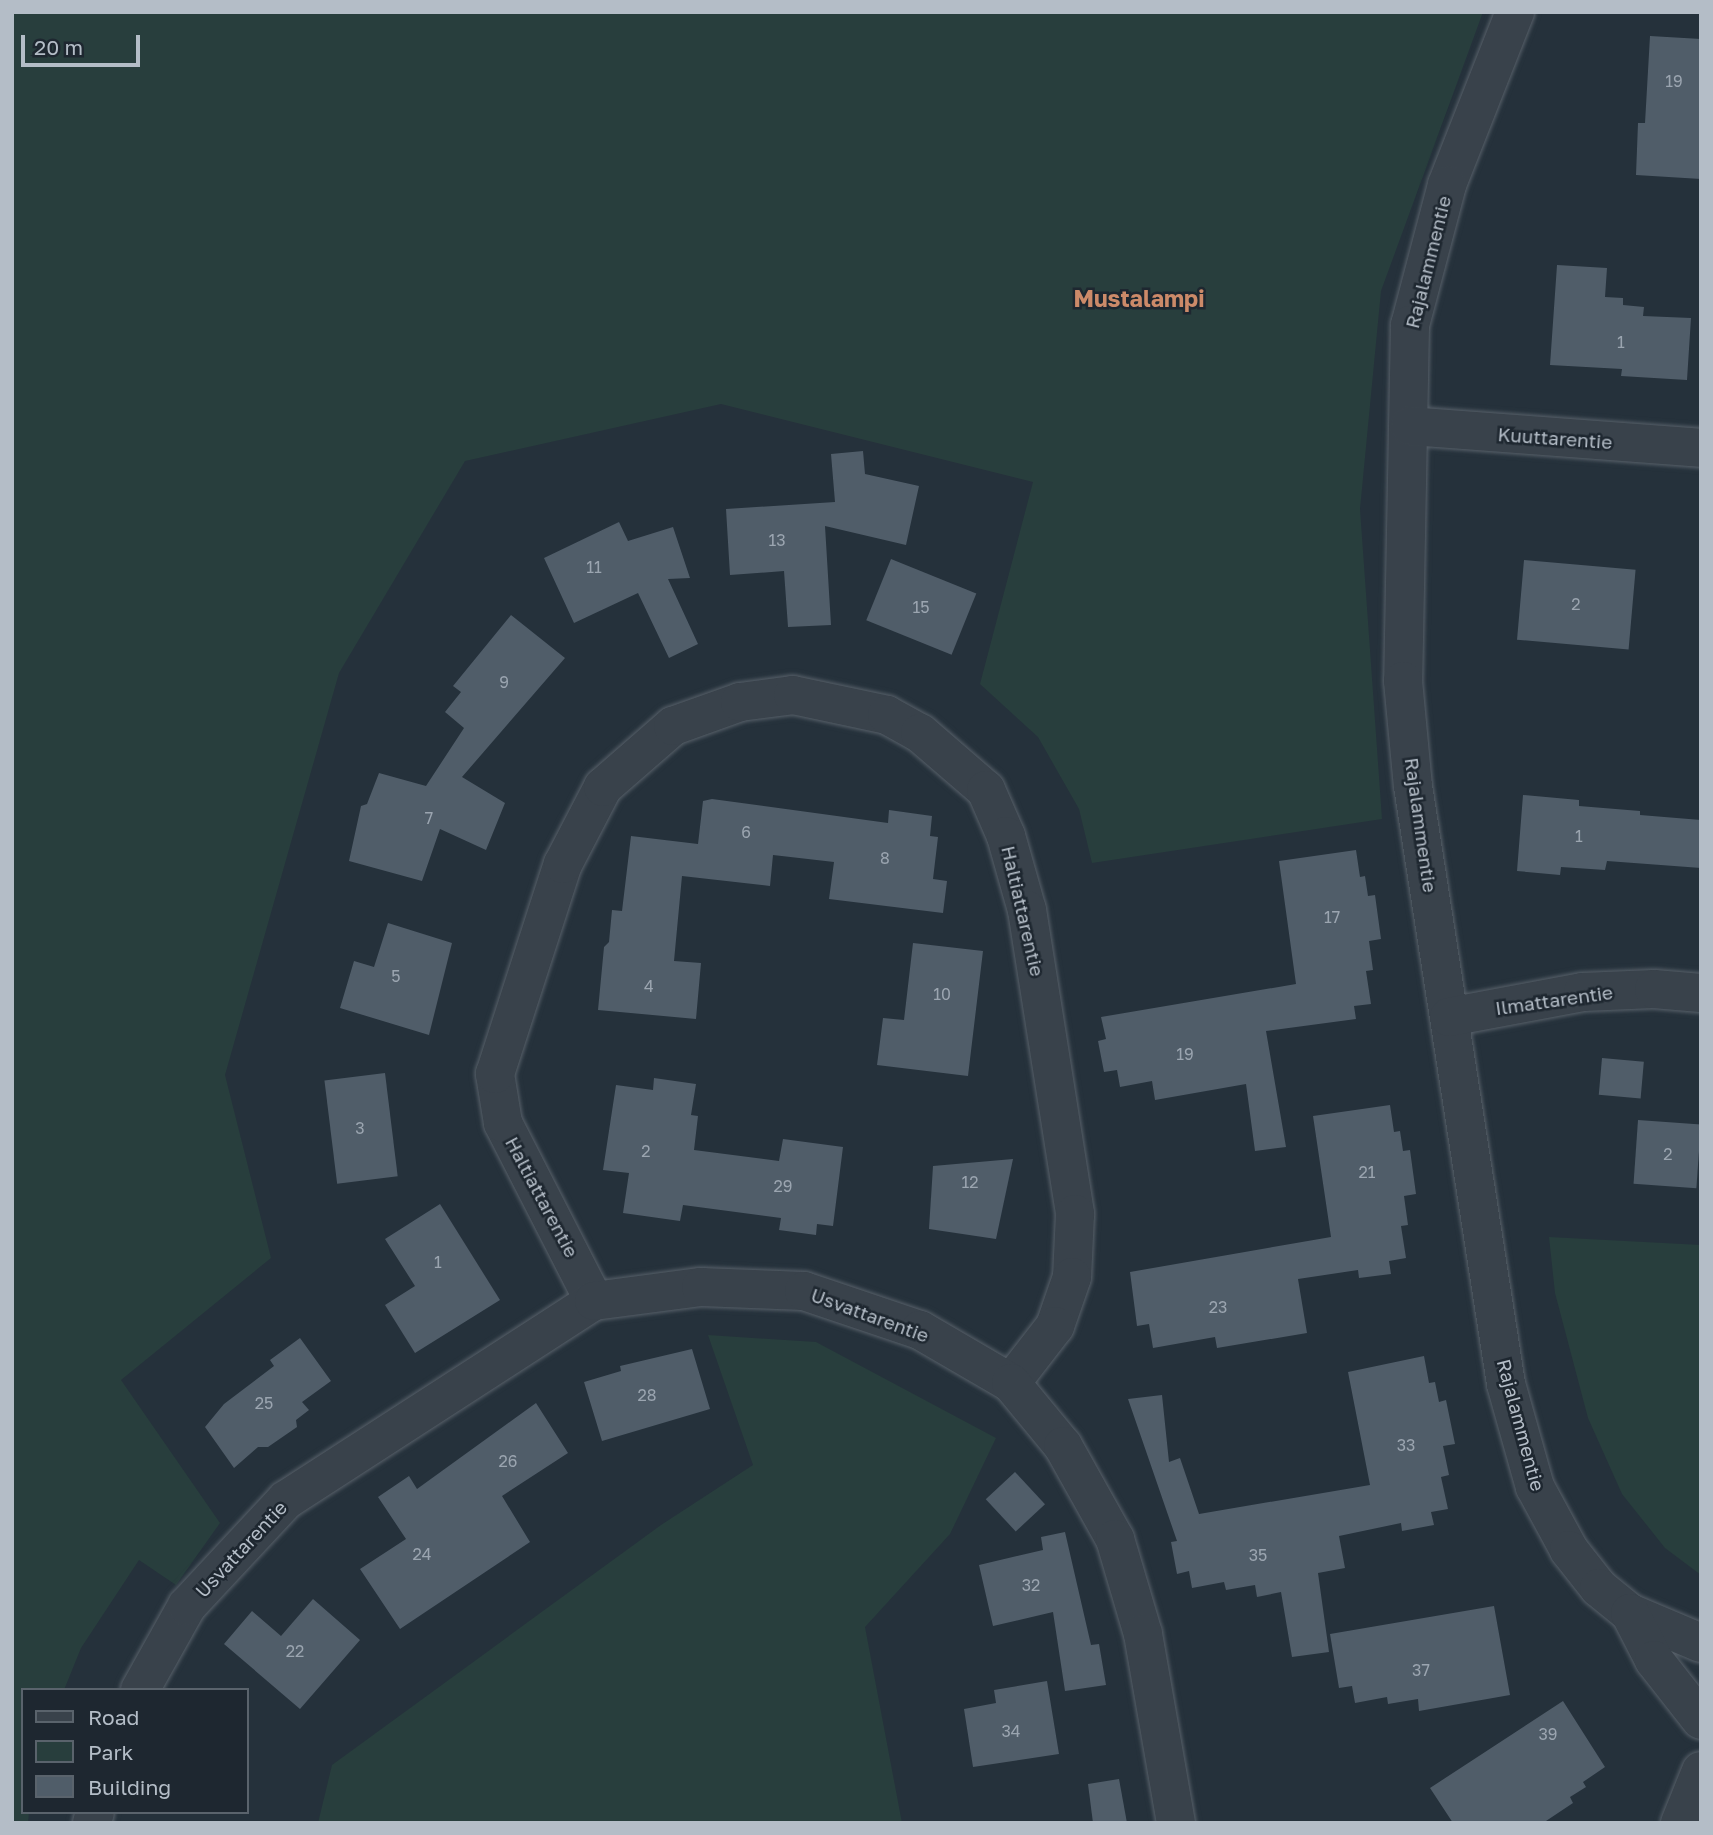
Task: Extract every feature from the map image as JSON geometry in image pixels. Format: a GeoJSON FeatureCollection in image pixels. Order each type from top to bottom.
{"type":"FeatureCollection","features":[{"type":"Feature","properties":{"kind":"street","name":"Rajalammentie"},"geometry":{"type":"LineString","coordinates":[[1515,12],[1447,185],[1410,325],[1403,681],[1413,786],[1506,1384],[1535,1487],[1569,1550],[1600,1588],[1630,1613],[1701,1643]]}},
{"type":"Feature","properties":{"kind":"street","name":"Kuuttarentie"},"geometry":{"type":"LineString","coordinates":[[1410,426],[1701,448]]}},
{"type":"Feature","properties":{"kind":"street","name":"Haltiattarentie"},"geometry":{"type":"LineString","coordinates":[[594,1301],[503,1123],[495,1074],[563,864],[603,787],[673,726],[740,702],[793,695],[887,715],[920,733],[986,790],[1006,836],[1027,910],[1075,1214],[1072,1277],[1055,1326],[1011,1383]]}},
{"type":"Feature","properties":{"kind":"street","name":"Ilmattarentie"},"geometry":{"type":"LineString","coordinates":[[1449,1017],[1583,992],[1654,989],[1701,993]]}},
{"type":"Feature","properties":{"kind":"street","name":"Usvattarentie"},"geometry":{"type":"LineString","coordinates":[[141,1688],[187,1606],[286,1500],[594,1301],[701,1287],[804,1292],[920,1330],[1011,1383],[1063,1446],[1115,1539],[1143,1634],[1176,1823]]}},
{"type":"Feature","properties":{"kind":"street","name":"Rajalammentie"},"geometry":{"type":"LineString","coordinates":[[1630,1613],[1654,1660],[1701,1720]]}},
{"type":"Feature","properties":{"kind":"street"},"geometry":{"type":"LineString","coordinates":[[1679,1823],[1701,1771]]}},
{"type":"Feature","properties":{"kind":"green space"},"geometry":{"type":"Polygon","coordinates":[[[12,12],[1483,12],[1381,291],[1360,509],[1382,819],[1092,863],[1079,809],[1038,737],[980,684],[1033,482],[721,404],[465,461],[339,673],[225,1075],[271,1258],[121,1380],[220,1523],[176,1585],[139,1560],[81,1648],[65,1688],[21,1688],[21,1814],[29,1814],[28,1823],[12,1823],[12,12]]]}},
{"type":"Feature","properties":{"kind":"green space"},"geometry":{"type":"Polygon","coordinates":[[[1549,1237],[1701,1245],[1701,1575],[1665,1548],[1622,1494],[1588,1418],[1555,1293],[1549,1237]]]}},
{"type":"Feature","properties":{"kind":"green space"},"geometry":{"type":"Polygon","coordinates":[[[708,1335],[816,1342],[996,1438],[950,1534],[865,1627],[902,1823],[318,1823],[332,1765],[661,1525],[753,1465],[708,1335]]]}},
{"type":"Feature","properties":{"kind":"building"},"geometry":{"type":"Polygon","coordinates":[[[1650,36],[1701,39],[1701,179],[1636,175],[1638,123],[1645,123],[1650,36]]]}},
{"type":"Feature","properties":{"kind":"building"},"geometry":{"type":"Polygon","coordinates":[[[1557,265],[1607,268],[1605,297],[1623,298],[1623,305],[1644,307],[1643,316],[1691,318],[1687,380],[1621,376],[1622,369],[1550,365],[1557,265]]]}},
{"type":"Feature","properties":{"kind":"building"},"geometry":{"type":"Polygon","coordinates":[[[863,451],[865,474],[919,486],[906,545],[825,526],[831,625],[788,627],[784,571],[730,575],[726,509],[835,502],[831,454],[863,451]]]}},
{"type":"Feature","properties":{"kind":"building"},"geometry":{"type":"Polygon","coordinates":[[[619,522],[628,541],[673,527],[690,578],[668,579],[698,644],[669,658],[638,593],[574,623],[544,558],[619,522]]]}},
{"type":"Feature","properties":{"kind":"building"},"geometry":{"type":"Polygon","coordinates":[[[891,559],[976,593],[952,655],[866,620],[891,559]]]}},
{"type":"Feature","properties":{"kind":"building"},"geometry":{"type":"Polygon","coordinates":[[[1524,560],[1636,570],[1629,649],[1517,640],[1524,560]]]}},
{"type":"Feature","properties":{"kind":"building"},"geometry":{"type":"Polygon","coordinates":[[[511,615],[565,658],[462,777],[505,803],[486,850],[440,829],[422,881],[349,861],[361,806],[367,804],[379,773],[426,786],[464,728],[445,712],[461,692],[453,686],[511,615]]]}},
{"type":"Feature","properties":{"kind":"building"},"geometry":{"type":"Polygon","coordinates":[[[1523,795],[1579,800],[1579,806],[1640,811],[1640,815],[1701,820],[1701,868],[1607,861],[1605,870],[1561,867],[1560,875],[1517,871],[1523,795]]]}},
{"type":"Feature","properties":{"kind":"building"},"geometry":{"type":"Polygon","coordinates":[[[712,799],[888,823],[889,810],[932,816],[930,836],[938,837],[933,879],[947,881],[943,913],[829,899],[834,862],[773,855],[770,886],[682,876],[674,961],[701,963],[696,1019],[598,1010],[604,947],[609,942],[612,910],[622,911],[631,836],[698,844],[703,801],[712,799]]]}},
{"type":"Feature","properties":{"kind":"building"},"geometry":{"type":"Polygon","coordinates":[[[1356,850],[1360,877],[1365,876],[1368,896],[1375,895],[1381,939],[1369,941],[1373,970],[1366,971],[1371,1004],[1354,1006],[1356,1019],[1266,1031],[1286,1147],[1255,1151],[1246,1084],[1155,1100],[1152,1081],[1120,1087],[1117,1070],[1104,1072],[1098,1041],[1106,1039],[1101,1017],[1296,984],[1279,861],[1356,850]]]}},
{"type":"Feature","properties":{"kind":"building"},"geometry":{"type":"Polygon","coordinates":[[[388,923],[452,943],[429,1035],[340,1008],[354,961],[374,967],[388,923]]]}},
{"type":"Feature","properties":{"kind":"building"},"geometry":{"type":"Polygon","coordinates":[[[913,943],[983,951],[968,1076],[877,1065],[883,1018],[904,1020],[913,943]]]}},
{"type":"Feature","properties":{"kind":"building"},"geometry":{"type":"Polygon","coordinates":[[[1602,1058],[1644,1062],[1641,1099],[1599,1095],[1602,1058]]]}},
{"type":"Feature","properties":{"kind":"building"},"geometry":{"type":"Polygon","coordinates":[[[385,1073],[398,1176],[337,1184],[324,1080],[385,1073]]]}},
{"type":"Feature","properties":{"kind":"building"},"geometry":{"type":"Polygon","coordinates":[[[654,1078],[696,1084],[691,1115],[698,1116],[694,1150],[779,1161],[783,1139],[843,1147],[833,1226],[817,1224],[816,1235],[779,1230],[781,1218],[683,1205],[680,1221],[623,1213],[629,1173],[603,1170],[616,1085],[653,1090],[654,1078]]]}},
{"type":"Feature","properties":{"kind":"building"},"geometry":{"type":"Polygon","coordinates":[[[1390,1105],[1394,1132],[1400,1131],[1403,1151],[1410,1150],[1416,1194],[1404,1196],[1408,1225],[1401,1226],[1406,1258],[1389,1261],[1391,1274],[1359,1278],[1358,1270],[1298,1279],[1307,1333],[1217,1348],[1215,1337],[1153,1348],[1149,1324],[1137,1326],[1130,1272],[1331,1237],[1313,1116],[1390,1105]]]}},
{"type":"Feature","properties":{"kind":"building"},"geometry":{"type":"Polygon","coordinates":[[[1638,1120],[1701,1124],[1696,1188],[1634,1184],[1638,1120]]]}},
{"type":"Feature","properties":{"kind":"building"},"geometry":{"type":"Polygon","coordinates":[[[1013,1159],[996,1239],[929,1229],[933,1166],[1013,1159]]]}},
{"type":"Feature","properties":{"kind":"building"},"geometry":{"type":"Polygon","coordinates":[[[440,1204],[500,1300],[415,1353],[385,1305],[415,1286],[385,1239],[440,1204]]]}},
{"type":"Feature","properties":{"kind":"building"},"geometry":{"type":"Polygon","coordinates":[[[300,1338],[331,1381],[302,1402],[309,1410],[296,1420],[297,1427],[268,1447],[258,1447],[234,1468],[205,1427],[224,1404],[274,1366],[270,1360],[300,1338]]]}},
{"type":"Feature","properties":{"kind":"building"},"geometry":{"type":"Polygon","coordinates":[[[692,1349],[710,1409],[602,1441],[584,1382],[621,1371],[620,1366],[692,1349]]]}},
{"type":"Feature","properties":{"kind":"building"},"geometry":{"type":"Polygon","coordinates":[[[1424,1356],[1429,1383],[1435,1382],[1439,1402],[1446,1400],[1455,1444],[1443,1446],[1449,1475],[1441,1477],[1448,1509],[1431,1512],[1434,1525],[1402,1531],[1401,1523],[1339,1536],[1345,1568],[1318,1573],[1329,1652],[1292,1657],[1281,1592],[1257,1597],[1255,1585],[1226,1590],[1224,1582],[1192,1588],[1189,1571],[1177,1574],[1171,1542],[1177,1541],[1128,1399],[1162,1395],[1169,1462],[1180,1458],[1199,1514],[1370,1485],[1348,1372],[1424,1356]]]}},
{"type":"Feature","properties":{"kind":"building"},"geometry":{"type":"Polygon","coordinates":[[[536,1403],[568,1453],[502,1496],[530,1542],[400,1629],[360,1569],[406,1539],[378,1497],[409,1476],[417,1489],[536,1403]]]}},
{"type":"Feature","properties":{"kind":"building"},"geometry":{"type":"Polygon","coordinates":[[[1015,1472],[1045,1504],[1016,1531],[986,1499],[1015,1472]]]}},
{"type":"Feature","properties":{"kind":"building"},"geometry":{"type":"Polygon","coordinates":[[[1065,1532],[1091,1645],[1099,1644],[1106,1685],[1065,1691],[1053,1612],[993,1626],[979,1565],[1043,1550],[1041,1537],[1065,1532]]]}},
{"type":"Feature","properties":{"kind":"building"},"geometry":{"type":"Polygon","coordinates":[[[313,1599],[360,1640],[300,1709],[224,1644],[252,1611],[281,1636],[313,1599]]]}},
{"type":"Feature","properties":{"kind":"building"},"geometry":{"type":"Polygon","coordinates":[[[1494,1606],[1510,1695],[1419,1711],[1418,1699],[1388,1704],[1387,1697],[1355,1703],[1352,1686],[1339,1688],[1330,1634],[1494,1606]]]}},
{"type":"Feature","properties":{"kind":"building"},"geometry":{"type":"Polygon","coordinates":[[[1047,1681],[1059,1754],[973,1767],[964,1709],[996,1703],[994,1690],[1047,1681]]]}},
{"type":"Feature","properties":{"kind":"building"},"geometry":{"type":"Polygon","coordinates":[[[1563,1701],[1605,1767],[1583,1782],[1586,1787],[1570,1797],[1573,1803],[1543,1823],[1453,1823],[1430,1788],[1563,1701]]]}},
{"type":"Feature","properties":{"kind":"building"},"geometry":{"type":"Polygon","coordinates":[[[1119,1779],[1127,1823],[1093,1823],[1088,1784],[1119,1779]]]}},
{"type":"Feature","properties":{"kind":"district","name":"Mustalampi"},"geometry":{"type":"Point","coordinates":[1139,298]}}]}
